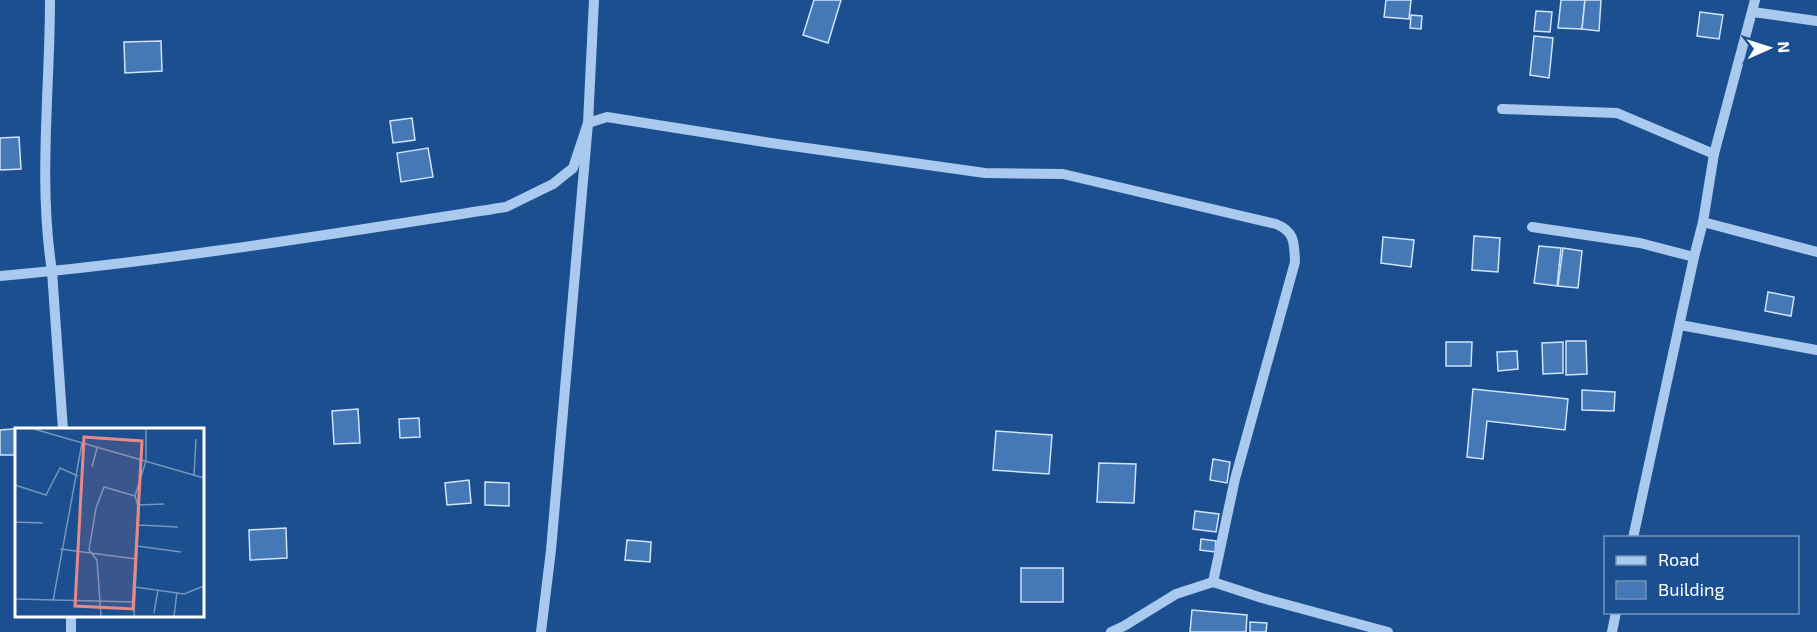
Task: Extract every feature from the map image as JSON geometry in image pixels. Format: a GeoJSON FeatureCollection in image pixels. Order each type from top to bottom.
{"type":"FeatureCollection","features":[{"type":"Feature","properties":{"kind":"street"},"geometry":{"type":"LineString","coordinates":[[50,0],[46,161],[48,246],[52,271],[63,428]]}},
{"type":"Feature","properties":{"kind":"street"},"geometry":{"type":"LineString","coordinates":[[541,632],[551,550],[588,123],[594,0]]}},
{"type":"Feature","properties":{"kind":"street"},"geometry":{"type":"LineString","coordinates":[[1633,536],[1703,222],[1714,154],[1755,0]]}},
{"type":"Feature","properties":{"kind":"street"},"geometry":{"type":"LineString","coordinates":[[1753,12],[1817,21]]}},
{"type":"Feature","properties":{"kind":"street"},"geometry":{"type":"LineString","coordinates":[[1502,109],[1617,113],[1714,154]]}},
{"type":"Feature","properties":{"kind":"street"},"geometry":{"type":"LineString","coordinates":[[588,123],[607,117],[985,173],[1063,174],[1276,224],[1284,228],[1294,241],[1295,262],[1235,479],[1213,582]]}},
{"type":"Feature","properties":{"kind":"street"},"geometry":{"type":"LineString","coordinates":[[0,276],[215,251],[506,207],[553,184],[573,168],[588,123]]}},
{"type":"Feature","properties":{"kind":"street"},"geometry":{"type":"LineString","coordinates":[[1703,222],[1817,252]]}},
{"type":"Feature","properties":{"kind":"street"},"geometry":{"type":"LineString","coordinates":[[1532,227],[1640,243],[1694,257]]}},
{"type":"Feature","properties":{"kind":"street"},"geometry":{"type":"LineString","coordinates":[[1680,325],[1817,350]]}},
{"type":"Feature","properties":{"kind":"street"},"geometry":{"type":"LineString","coordinates":[[1111,632],[1124,629],[1176,594],[1213,582],[1389,632]]}},
{"type":"Feature","properties":{"kind":"street"},"geometry":{"type":"LineString","coordinates":[[1612,632],[1616,614]]}},
{"type":"Feature","properties":{"kind":"street"},"geometry":{"type":"LineString","coordinates":[[70,617],[71,632]]}},
{"type":"Feature","properties":{"kind":"building"},"geometry":{"type":"Polygon","coordinates":[[[814,0],[841,0],[828,43],[803,35],[814,0]]]}},
{"type":"Feature","properties":{"kind":"building"},"geometry":{"type":"Polygon","coordinates":[[[1386,0],[1411,0],[1409,19],[1384,17],[1386,0]]]}},
{"type":"Feature","properties":{"kind":"building"},"geometry":{"type":"Polygon","coordinates":[[[1561,0],[1585,0],[1582,29],[1558,28],[1561,0]]]}},
{"type":"Feature","properties":{"kind":"building"},"geometry":{"type":"Polygon","coordinates":[[[1585,0],[1601,0],[1599,31],[1582,29],[1585,0]]]}},
{"type":"Feature","properties":{"kind":"building"},"geometry":{"type":"Polygon","coordinates":[[[1536,11],[1552,12],[1550,32],[1534,31],[1536,11]]]}},
{"type":"Feature","properties":{"kind":"building"},"geometry":{"type":"Polygon","coordinates":[[[1700,12],[1723,15],[1719,39],[1697,36],[1700,12]]]}},
{"type":"Feature","properties":{"kind":"building"},"geometry":{"type":"Polygon","coordinates":[[[1411,15],[1422,16],[1421,29],[1410,28],[1411,15]]]}},
{"type":"Feature","properties":{"kind":"building"},"geometry":{"type":"Polygon","coordinates":[[[1534,36],[1553,38],[1549,78],[1530,75],[1534,36]]]}},
{"type":"Feature","properties":{"kind":"building"},"geometry":{"type":"Polygon","coordinates":[[[161,41],[162,71],[125,73],[124,42],[161,41]]]}},
{"type":"Feature","properties":{"kind":"building"},"geometry":{"type":"Polygon","coordinates":[[[412,118],[415,140],[393,143],[390,121],[412,118]]]}},
{"type":"Feature","properties":{"kind":"building"},"geometry":{"type":"Polygon","coordinates":[[[19,137],[21,169],[0,170],[0,138],[19,137]]]}},
{"type":"Feature","properties":{"kind":"building"},"geometry":{"type":"Polygon","coordinates":[[[428,148],[433,177],[401,182],[397,153],[428,148]]]}},
{"type":"Feature","properties":{"kind":"building"},"geometry":{"type":"Polygon","coordinates":[[[1474,236],[1500,238],[1498,272],[1472,270],[1474,236]]]}},
{"type":"Feature","properties":{"kind":"building"},"geometry":{"type":"Polygon","coordinates":[[[1383,237],[1414,240],[1411,267],[1381,263],[1383,237]]]}},
{"type":"Feature","properties":{"kind":"building"},"geometry":{"type":"Polygon","coordinates":[[[1539,246],[1561,248],[1557,286],[1534,283],[1539,246]]]}},
{"type":"Feature","properties":{"kind":"building"},"geometry":{"type":"Polygon","coordinates":[[[1563,248],[1582,251],[1578,288],[1558,286],[1563,248]]]}},
{"type":"Feature","properties":{"kind":"building"},"geometry":{"type":"Polygon","coordinates":[[[1768,292],[1794,297],[1791,316],[1765,311],[1768,292]]]}},
{"type":"Feature","properties":{"kind":"building"},"geometry":{"type":"Polygon","coordinates":[[[1566,341],[1586,341],[1587,374],[1566,375],[1566,341]]]}},
{"type":"Feature","properties":{"kind":"building"},"geometry":{"type":"Polygon","coordinates":[[[1446,342],[1472,342],[1471,366],[1446,366],[1446,342]]]}},
{"type":"Feature","properties":{"kind":"building"},"geometry":{"type":"Polygon","coordinates":[[[1563,342],[1563,373],[1543,374],[1542,343],[1563,342]]]}},
{"type":"Feature","properties":{"kind":"building"},"geometry":{"type":"Polygon","coordinates":[[[1517,351],[1518,369],[1498,371],[1497,352],[1517,351]]]}},
{"type":"Feature","properties":{"kind":"building"},"geometry":{"type":"Polygon","coordinates":[[[1473,389],[1568,399],[1565,430],[1487,421],[1483,459],[1467,457],[1473,389]]]}},
{"type":"Feature","properties":{"kind":"building"},"geometry":{"type":"Polygon","coordinates":[[[1582,390],[1615,392],[1614,411],[1582,410],[1582,390]]]}},
{"type":"Feature","properties":{"kind":"building"},"geometry":{"type":"Polygon","coordinates":[[[358,409],[360,443],[334,444],[332,411],[358,409]]]}},
{"type":"Feature","properties":{"kind":"building"},"geometry":{"type":"Polygon","coordinates":[[[419,418],[420,437],[400,438],[399,419],[419,418]]]}},
{"type":"Feature","properties":{"kind":"building"},"geometry":{"type":"Polygon","coordinates":[[[15,429],[15,455],[0,455],[0,430],[15,429]]]}},
{"type":"Feature","properties":{"kind":"building"},"geometry":{"type":"Polygon","coordinates":[[[996,431],[1052,435],[1049,474],[993,470],[996,431]]]}},
{"type":"Feature","properties":{"kind":"building"},"geometry":{"type":"Polygon","coordinates":[[[1213,459],[1230,462],[1227,483],[1210,480],[1213,459]]]}},
{"type":"Feature","properties":{"kind":"building"},"geometry":{"type":"Polygon","coordinates":[[[1099,463],[1136,464],[1134,503],[1097,502],[1099,463]]]}},
{"type":"Feature","properties":{"kind":"building"},"geometry":{"type":"Polygon","coordinates":[[[469,480],[471,503],[447,505],[445,483],[469,480]]]}},
{"type":"Feature","properties":{"kind":"building"},"geometry":{"type":"Polygon","coordinates":[[[485,482],[509,483],[509,506],[485,505],[485,482]]]}},
{"type":"Feature","properties":{"kind":"building"},"geometry":{"type":"Polygon","coordinates":[[[1195,511],[1219,514],[1216,532],[1193,529],[1195,511]]]}},
{"type":"Feature","properties":{"kind":"building"},"geometry":{"type":"Polygon","coordinates":[[[286,528],[287,558],[250,560],[249,530],[286,528]]]}},
{"type":"Feature","properties":{"kind":"building"},"geometry":{"type":"Polygon","coordinates":[[[1201,539],[1216,541],[1215,552],[1200,550],[1201,539]]]}},
{"type":"Feature","properties":{"kind":"building"},"geometry":{"type":"Polygon","coordinates":[[[627,540],[651,542],[650,562],[625,560],[627,540]]]}},
{"type":"Feature","properties":{"kind":"building"},"geometry":{"type":"Polygon","coordinates":[[[1021,568],[1063,568],[1063,602],[1021,602],[1021,568]]]}},
{"type":"Feature","properties":{"kind":"building"},"geometry":{"type":"Polygon","coordinates":[[[1192,610],[1247,615],[1246,632],[1190,632],[1192,610]]]}},
{"type":"Feature","properties":{"kind":"building"},"geometry":{"type":"Polygon","coordinates":[[[1250,622],[1267,623],[1266,632],[1250,632],[1250,622]]]}}]}
